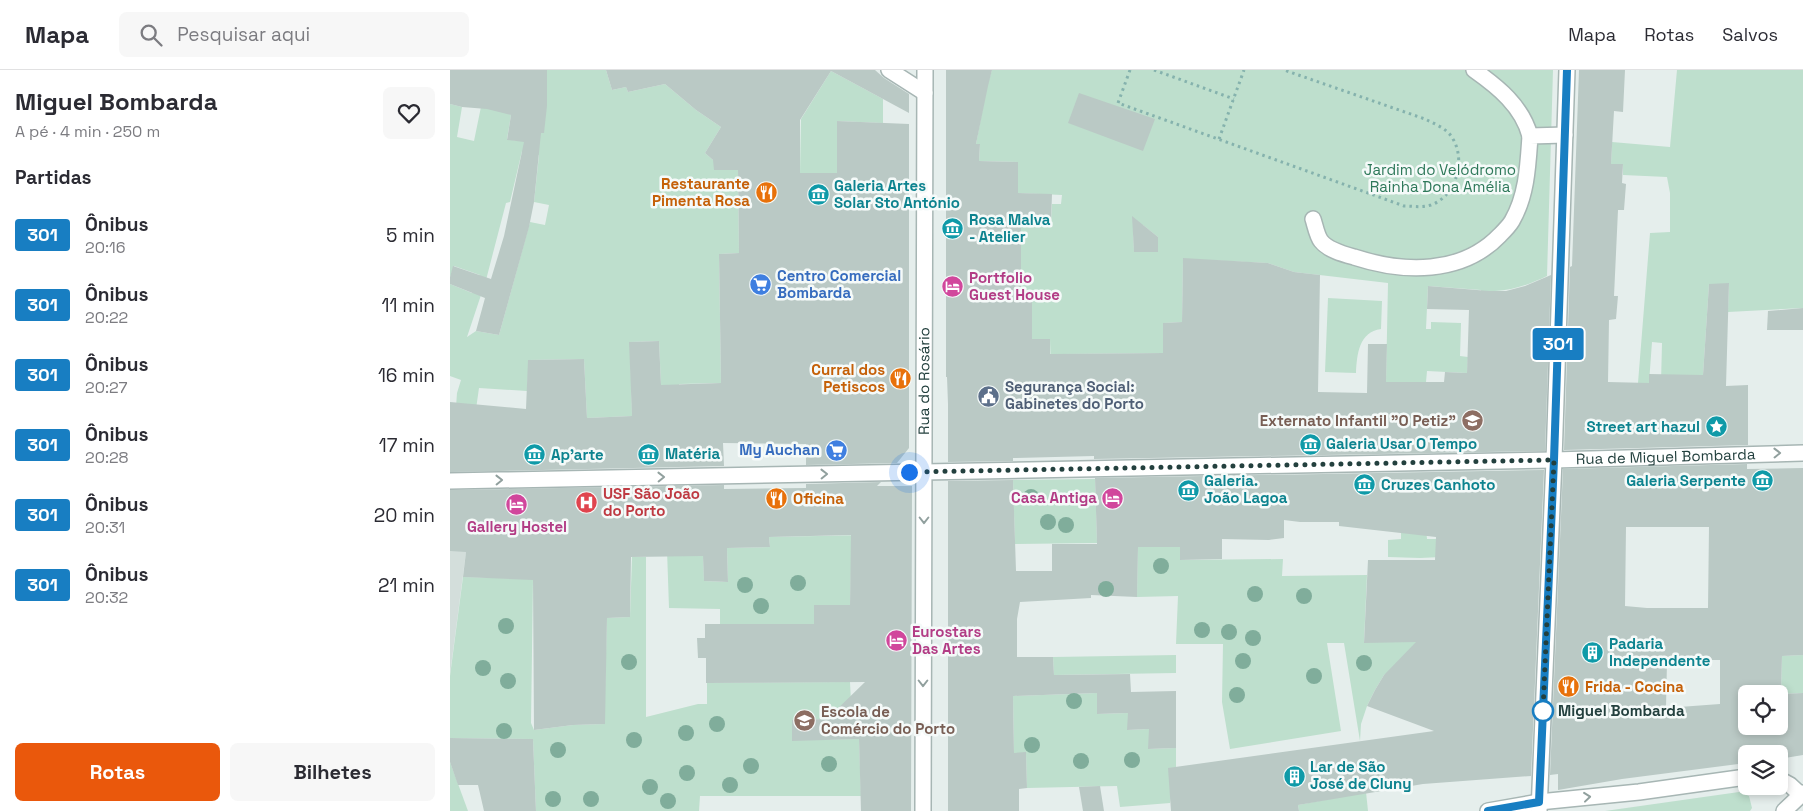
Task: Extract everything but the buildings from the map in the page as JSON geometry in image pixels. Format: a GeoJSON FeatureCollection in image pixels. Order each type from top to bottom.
{"type":"FeatureCollection","features":[{"type":"Feature","properties":{"kind":"street"},"geometry":{"type":"LineString","coordinates":[[889,70],[925,93]]}},
{"type":"Feature","properties":{"kind":"street","name":"Rua do Rosário"},"geometry":{"type":"LineString","coordinates":[[923,811],[925,70]]}},
{"type":"Feature","properties":{"kind":"street"},"geometry":{"type":"LineString","coordinates":[[1314,219],[1320,240],[1337,252],[1376,264],[1409,268],[1445,266],[1471,258],[1492,244],[1512,222],[1522,199],[1528,170],[1530,136],[1526,122],[1514,104],[1474,70]]}},
{"type":"Feature","properties":{"kind":"street"},"geometry":{"type":"LineString","coordinates":[[1539,807],[1554,460],[1567,70]]}},
{"type":"Feature","properties":{"kind":"street"},"geometry":{"type":"LineString","coordinates":[[1530,136],[1565,135]]}},
{"type":"Feature","properties":{"kind":"street","name":"Rua de Miguel Bombarda"},"geometry":{"type":"LineString","coordinates":[[450,481],[1554,460],[1567,458],[1803,453]]}},
{"type":"Feature","properties":{"kind":"street"},"geometry":{"type":"LineString","coordinates":[[1488,811],[1539,807],[1738,778]]}},
{"type":"Feature","properties":{"kind":"street"},"geometry":{"type":"LineString","coordinates":[[1784,811],[1802,794],[1788,784]]}},
{"type":"Feature","properties":{"kind":"path"},"geometry":{"type":"LineString","coordinates":[[1130,70],[1118,103],[1404,206],[1431,205],[1440,200],[1449,191],[1456,180],[1459,160],[1453,138],[1445,130],[1425,119],[1284,70]]}},
{"type":"Feature","properties":{"kind":"path"},"geometry":{"type":"LineString","coordinates":[[1154,70],[1234,99]]}},
{"type":"Feature","properties":{"kind":"path"},"geometry":{"type":"LineString","coordinates":[[1219,139],[1244,70]]}},
{"type":"Feature","properties":{"kind":"shaded area"},"geometry":{"type":"Polygon","coordinates":[[[450,494],[466,552],[450,674],[450,494]]]}},
{"type":"Feature","properties":{"kind":"green space"},"geometry":{"type":"Polygon","coordinates":[[[547,70],[606,70],[612,90],[626,87],[628,92],[665,84],[696,110],[721,127],[705,153],[713,160],[738,170],[739,253],[719,254],[721,383],[679,384],[679,407],[662,407],[659,341],[630,342],[632,416],[587,418],[584,359],[529,360],[527,391],[479,388],[476,409],[456,407],[457,393],[461,380],[450,376],[450,284],[472,293],[480,275],[454,266],[450,277],[450,104],[462,107],[457,137],[474,141],[483,97],[511,115],[507,139],[518,141],[524,110],[547,106],[547,70]],[[522,151],[510,202],[506,203],[486,280],[467,337],[476,331],[499,335],[530,222],[545,225],[549,205],[534,202],[539,155],[522,151]]]}},
{"type":"Feature","properties":{"kind":"green space","name":"Jardim do Velódromo Rainha Dona Amélia"},"geometry":{"type":"Polygon","coordinates":[[[992,70],[1553,70],[1547,276],[1522,286],[1495,291],[1495,298],[1481,296],[1481,290],[1428,286],[1426,329],[1431,329],[1431,322],[1461,323],[1460,356],[1468,357],[1467,373],[1427,371],[1426,382],[1386,382],[1388,283],[1294,272],[1268,263],[1183,259],[1182,322],[1164,323],[1163,353],[1064,354],[1051,370],[1050,340],[1032,339],[1032,295],[1021,295],[1021,223],[1051,223],[1052,204],[1061,204],[1062,195],[1018,193],[1018,162],[979,161],[980,145],[976,144],[987,86],[992,70]],[[1133,225],[1134,252],[1158,252],[1158,237],[1143,225],[1133,225]]]}},
{"type":"Feature","properties":{"kind":"green space"},"geometry":{"type":"Polygon","coordinates":[[[1677,70],[1803,70],[1803,308],[1728,312],[1729,284],[1709,284],[1703,375],[1661,383],[1662,343],[1652,342],[1649,383],[1638,383],[1650,233],[1670,232],[1670,193],[1667,177],[1623,175],[1623,164],[1611,164],[1612,142],[1670,147],[1677,70]]]}},
{"type":"Feature","properties":{"kind":"green space"},"geometry":{"type":"Polygon","coordinates":[[[831,71],[883,99],[883,123],[837,121],[837,173],[800,173],[801,119],[831,71]]]}},
{"type":"Feature","properties":{"kind":"green space"},"geometry":{"type":"Polygon","coordinates":[[[1328,298],[1382,301],[1381,329],[1368,334],[1364,339],[1357,359],[1356,373],[1325,372],[1328,298]]]}},
{"type":"Feature","properties":{"kind":"green space"},"geometry":{"type":"Polygon","coordinates":[[[1095,479],[1097,543],[1015,544],[1013,480],[1095,479]]]}},
{"type":"Feature","properties":{"kind":"green space"},"geometry":{"type":"Polygon","coordinates":[[[1401,529],[1426,529],[1427,539],[1438,539],[1503,554],[1420,558],[1388,557],[1388,540],[1401,539],[1401,529]]]}},
{"type":"Feature","properties":{"kind":"green space"},"geometry":{"type":"Polygon","coordinates":[[[1138,533],[1180,535],[1181,560],[1283,559],[1282,576],[1367,575],[1364,642],[1437,642],[1384,675],[1367,706],[1361,724],[1360,741],[1344,643],[1327,643],[1341,731],[1230,749],[1222,702],[1223,644],[1176,644],[1178,596],[1137,597],[1138,533]]]}},
{"type":"Feature","properties":{"kind":"green space"},"geometry":{"type":"Polygon","coordinates":[[[867,535],[851,569],[850,605],[814,605],[814,643],[720,625],[720,609],[669,608],[667,550],[703,548],[704,581],[728,582],[727,548],[770,547],[769,537],[867,535]]]}},
{"type":"Feature","properties":{"kind":"green space"},"geometry":{"type":"Polygon","coordinates":[[[632,557],[646,557],[646,717],[698,704],[707,704],[707,683],[850,682],[851,702],[840,712],[834,712],[830,719],[792,720],[792,740],[859,739],[861,796],[700,796],[699,811],[536,811],[533,739],[450,738],[450,676],[463,577],[533,579],[531,723],[534,730],[573,725],[604,724],[607,618],[630,617],[632,557]]]}},
{"type":"Feature","properties":{"kind":"green space"},"geometry":{"type":"Polygon","coordinates":[[[1176,655],[1176,673],[1054,675],[1053,657],[1176,655]]]}},
{"type":"Feature","properties":{"kind":"green space"},"geometry":{"type":"Polygon","coordinates":[[[1803,655],[1803,693],[1788,694],[1788,685],[1781,685],[1782,656],[1803,655]]]}},
{"type":"Feature","properties":{"kind":"green space"},"geometry":{"type":"Polygon","coordinates":[[[1097,693],[1097,714],[1128,713],[1128,730],[1149,729],[1149,749],[1176,748],[1176,767],[1170,803],[1120,807],[1117,786],[1027,788],[1026,753],[1014,753],[1013,696],[1097,693]]]}},
{"type":"Feature","properties":{"kind":"green space"},"geometry":{"type":"Polygon","coordinates":[[[450,762],[468,811],[450,811],[450,762]]]}},
{"type":"Feature","properties":{"kind":"green space"},"geometry":{"type":"Polygon","coordinates":[[[1366,792],[1368,811],[1299,811],[1298,805],[1366,792]]]}},
{"type":"Feature","properties":{"kind":"green space"},"geometry":{"type":"Polygon","coordinates":[[[1738,792],[1738,795],[1749,796],[1752,808],[1750,811],[1605,811],[1738,792]]]}},
{"type":"Feature","properties":{"kind":"bus line","name":"301"},"geometry":{"type":"LineString","coordinates":[[1488,811],[1539,802],[1554,460],[1567,70]]}},
{"type":"Feature","properties":{"kind":"place","name":"Restaurante Pimenta Rosa"},"geometry":{"type":"Point","coordinates":[766,193]}},
{"type":"Feature","properties":{"kind":"place","name":"Galeria Artes Solar Sto António"},"geometry":{"type":"Point","coordinates":[818,195]}},
{"type":"Feature","properties":{"kind":"place","name":"Rosa Malva - Atelier"},"geometry":{"type":"Point","coordinates":[953,229]}},
{"type":"Feature","properties":{"kind":"place","name":"Centro Comercial Bombarda"},"geometry":{"type":"Point","coordinates":[761,285]}},
{"type":"Feature","properties":{"kind":"place","name":"Portfolio Guest House"},"geometry":{"type":"Point","coordinates":[953,287]}},
{"type":"Feature","properties":{"kind":"place","name":"Curral dos Petiscos"},"geometry":{"type":"Point","coordinates":[901,379]}},
{"type":"Feature","properties":{"kind":"place","name":"Segurança Social: Gabinetes do Porto"},"geometry":{"type":"Point","coordinates":[989,396]}},
{"type":"Feature","properties":{"kind":"place","name":"Externato Infantil \"O Petiz\""},"geometry":{"type":"Point","coordinates":[1472,421]}},
{"type":"Feature","properties":{"kind":"place","name":"Street art hazul"},"geometry":{"type":"Point","coordinates":[1716,427]}},
{"type":"Feature","properties":{"kind":"place","name":"Galeria Usar O Tempo"},"geometry":{"type":"Point","coordinates":[1310,444]}},
{"type":"Feature","properties":{"kind":"place","name":"My Auchan"},"geometry":{"type":"Point","coordinates":[836,450]}},
{"type":"Feature","properties":{"kind":"place","name":"Matéria"},"geometry":{"type":"Point","coordinates":[649,454]}},
{"type":"Feature","properties":{"kind":"place","name":"Ap'arte"},"geometry":{"type":"Point","coordinates":[535,455]}},
{"type":"Feature","properties":{"kind":"place","name":"Galeria Serpente"},"geometry":{"type":"Point","coordinates":[1762,481]}},
{"type":"Feature","properties":{"kind":"place","name":"Cruzes Canhoto"},"geometry":{"type":"Point","coordinates":[1365,485]}},
{"type":"Feature","properties":{"kind":"place","name":"Galeria. João Lagoa"},"geometry":{"type":"Point","coordinates":[1188,490]}},
{"type":"Feature","properties":{"kind":"place","name":"Casa Antiga"},"geometry":{"type":"Point","coordinates":[1113,498]}},
{"type":"Feature","properties":{"kind":"place","name":"Oficina"},"geometry":{"type":"Point","coordinates":[777,499]}},
{"type":"Feature","properties":{"kind":"place","name":"USF São João do Porto"},"geometry":{"type":"Point","coordinates":[587,503]}},
{"type":"Feature","properties":{"kind":"place","name":"Gallery Hostel"},"geometry":{"type":"Point","coordinates":[517,504]}},
{"type":"Feature","properties":{"kind":"place","name":"Eurostars Das Artes"},"geometry":{"type":"Point","coordinates":[896,641]}},
{"type":"Feature","properties":{"kind":"place","name":"Padaria Independente"},"geometry":{"type":"Point","coordinates":[1593,653]}},
{"type":"Feature","properties":{"kind":"place","name":"Frida - Cocina"},"geometry":{"type":"Point","coordinates":[1569,687]}},
{"type":"Feature","properties":{"kind":"place","name":"Miguel Bombarda"},"geometry":{"type":"Point","coordinates":[1543,711]}},
{"type":"Feature","properties":{"kind":"place","name":"Escola de Comércio do Porto"},"geometry":{"type":"Point","coordinates":[805,721]}},
{"type":"Feature","properties":{"kind":"place","name":"Lar de São José de Cluny"},"geometry":{"type":"Point","coordinates":[1294,776]}},
{"type":"Feature","properties":{"kind":"route"},"geometry":{"type":"LineString","coordinates":[[909,472],[1554,460],[1543,711]]}}]}
